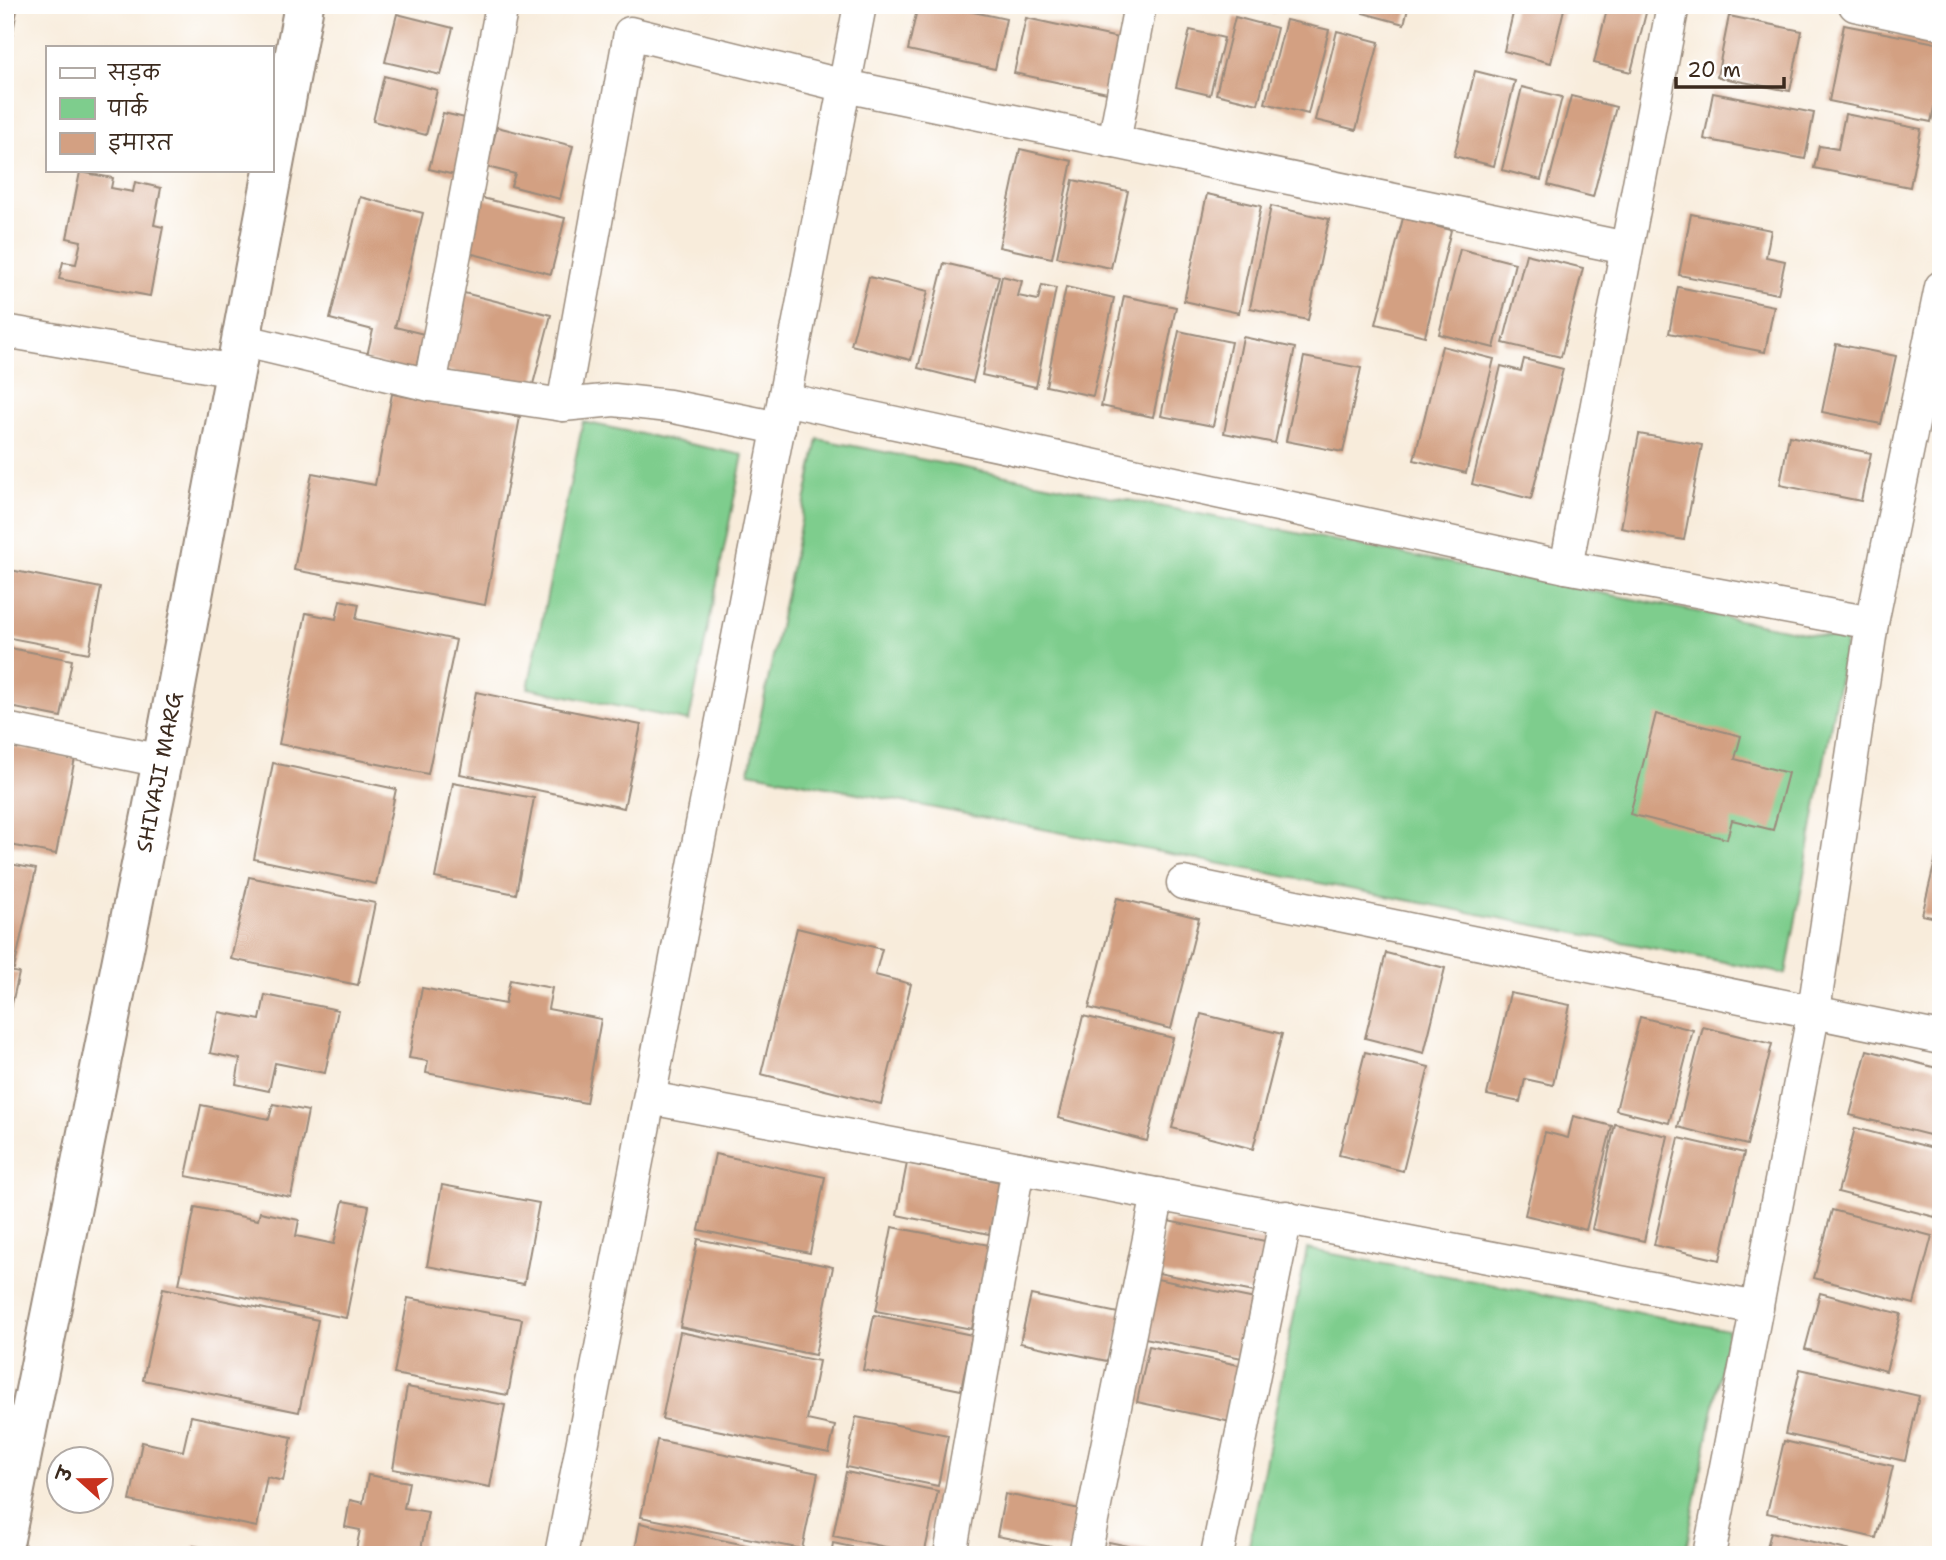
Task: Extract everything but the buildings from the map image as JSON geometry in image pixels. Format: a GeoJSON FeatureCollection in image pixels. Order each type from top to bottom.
{"type":"FeatureCollection","features":[{"type":"Feature","properties":{"kind":"street","name":"SHIVAJI MARG"},"geometry":{"type":"LineString","coordinates":[[273,170],[304,5]]}},
{"type":"Feature","properties":{"kind":"street"},"geometry":{"type":"LineString","coordinates":[[430,385],[502,5]]}},
{"type":"Feature","properties":{"kind":"street"},"geometry":{"type":"LineString","coordinates":[[561,1555],[860,5]]}},
{"type":"Feature","properties":{"kind":"street"},"geometry":{"type":"LineString","coordinates":[[1114,142],[1140,5]]}},
{"type":"Feature","properties":{"kind":"street"},"geometry":{"type":"LineString","coordinates":[[1566,567],[1672,5]]}},
{"type":"Feature","properties":{"kind":"street"},"geometry":{"type":"LineString","coordinates":[[1855,5],[1941,23]]}},
{"type":"Feature","properties":{"kind":"street"},"geometry":{"type":"LineString","coordinates":[[563,405],[633,19],[845,86],[1626,248]]}},
{"type":"Feature","properties":{"kind":"street","name":"SHIVAJI MARG"},"geometry":{"type":"LineString","coordinates":[[5,1539],[162,761],[273,172]]}},
{"type":"Feature","properties":{"kind":"street"},"geometry":{"type":"LineString","coordinates":[[1709,1555],[1814,1010],[1872,623],[1941,287]]}},
{"type":"Feature","properties":{"kind":"street"},"geometry":{"type":"LineString","coordinates":[[5,331],[238,356],[563,405],[614,400],[782,414],[1566,567],[1872,623]]}},
{"type":"Feature","properties":{"kind":"street"},"geometry":{"type":"LineString","coordinates":[[5,729],[162,761]]}},
{"type":"Feature","properties":{"kind":"street"},"geometry":{"type":"LineString","coordinates":[[1183,883],[1941,1038]]}},
{"type":"Feature","properties":{"kind":"street"},"geometry":{"type":"LineString","coordinates":[[650,1098],[1757,1307]]}},
{"type":"Feature","properties":{"kind":"street"},"geometry":{"type":"LineString","coordinates":[[950,1555],[1018,1168]]}},
{"type":"Feature","properties":{"kind":"street"},"geometry":{"type":"LineString","coordinates":[[1085,1555],[1158,1194]]}},
{"type":"Feature","properties":{"kind":"street"},"geometry":{"type":"LineString","coordinates":[[1217,1555],[1286,1217]]}},
{"type":"Feature","properties":{"kind":"green space"},"geometry":{"type":"Polygon","coordinates":[[[583,422],[743,455],[689,721],[528,688],[583,422]]]}},
{"type":"Feature","properties":{"kind":"green space"},"geometry":{"type":"Polygon","coordinates":[[[818,439],[1846,641],[1786,974],[749,772],[818,439]]]}},
{"type":"Feature","properties":{"kind":"green space"},"geometry":{"type":"Polygon","coordinates":[[[1307,1249],[1728,1330],[1685,1555],[1247,1555],[1307,1249]]]}}]}
